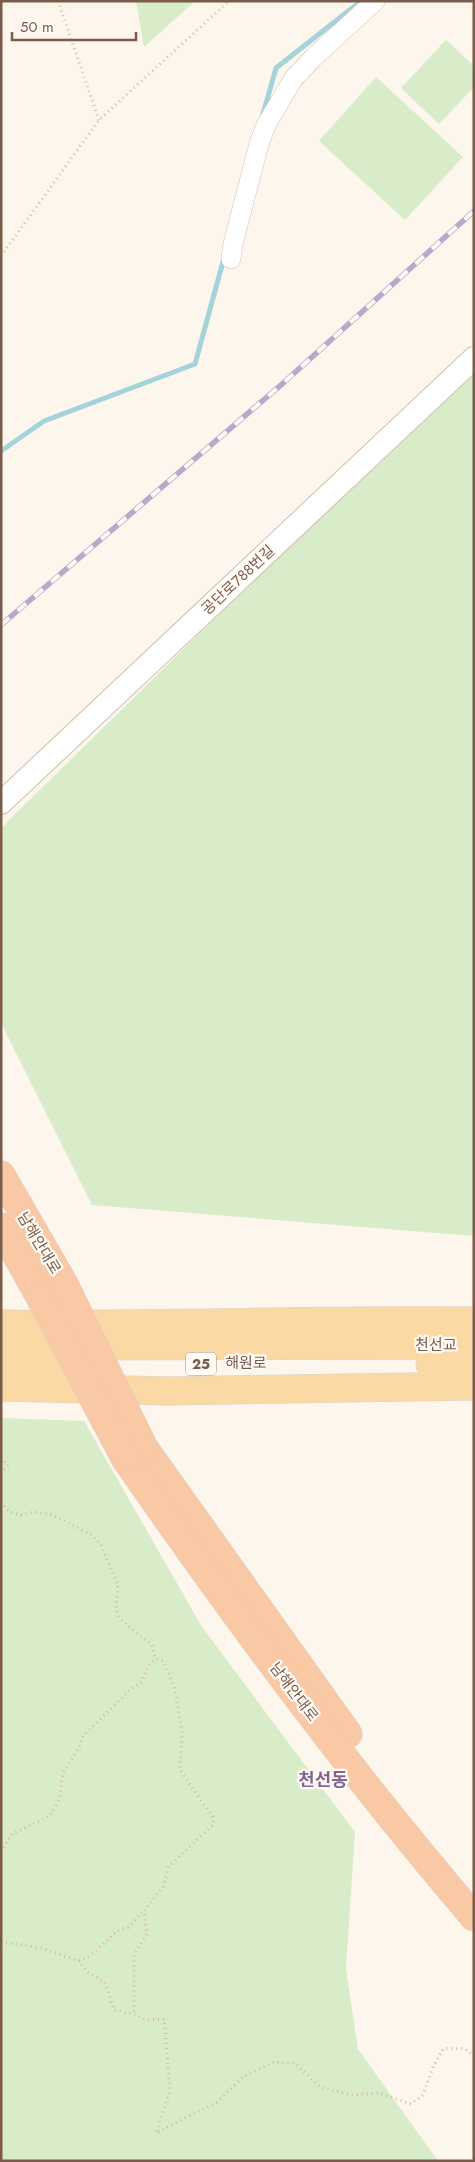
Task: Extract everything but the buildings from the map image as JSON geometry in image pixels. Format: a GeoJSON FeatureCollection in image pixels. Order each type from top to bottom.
{"type":"FeatureCollection","features":[{"type":"Feature","properties":{"kind":"highway","name":"남해안대로"},"geometry":{"type":"LineString","coordinates":[[1,1175],[52,1291]]}},
{"type":"Feature","properties":{"kind":"highway","name":"남해안대로"},"geometry":{"type":"LineString","coordinates":[[1,1227],[52,1291]]}},
{"type":"Feature","properties":{"kind":"highway"},"geometry":{"type":"LineString","coordinates":[[52,1291],[134,1453]]}},
{"type":"Feature","properties":{"kind":"highway","name":"남해안대로"},"geometry":{"type":"LineString","coordinates":[[134,1453],[402,1809],[474,1888]]}},
{"type":"Feature","properties":{"kind":"highway","name":"남해안대로"},"geometry":{"type":"LineString","coordinates":[[134,1453],[185,1545],[313,1718],[474,1917]]}},
{"type":"Feature","properties":{"kind":"main road"},"geometry":{"type":"LineString","coordinates":[[1,1324],[138,1326],[342,1319],[474,1321]]}},
{"type":"Feature","properties":{"kind":"main road","name":"해원로"},"geometry":{"type":"LineString","coordinates":[[1,1343],[40,1346],[399,1354]]}},
{"type":"Feature","properties":{"kind":"main road","name":"천선교"},"geometry":{"type":"LineString","coordinates":[[399,1354],[474,1345]]}},
{"type":"Feature","properties":{"kind":"main road","name":"해원로"},"geometry":{"type":"LineString","coordinates":[[1,1366],[399,1354]]}},
{"type":"Feature","properties":{"kind":"main road","name":"천선교"},"geometry":{"type":"LineString","coordinates":[[399,1354],[474,1364]]}},
{"type":"Feature","properties":{"kind":"main road"},"geometry":{"type":"LineString","coordinates":[[1,1387],[168,1391],[474,1386]]}},
{"type":"Feature","properties":{"kind":"street"},"geometry":{"type":"LineString","coordinates":[[231,259],[233,244],[259,144],[266,125],[294,78],[375,1]]}},
{"type":"Feature","properties":{"kind":"street","name":"공단로788번길"},"geometry":{"type":"LineString","coordinates":[[1,803],[474,358]]}},
{"type":"Feature","properties":{"kind":"path"},"geometry":{"type":"LineString","coordinates":[[58,1],[99,120]]}},
{"type":"Feature","properties":{"kind":"path"},"geometry":{"type":"LineString","coordinates":[[1,256],[99,120],[229,1]]}},
{"type":"Feature","properties":{"kind":"path"},"geometry":{"type":"LineString","coordinates":[[1,1458],[8,1465],[1,1473]]}},
{"type":"Feature","properties":{"kind":"path"},"geometry":{"type":"LineString","coordinates":[[1,1502],[8,1512],[21,1515],[34,1512],[53,1515],[92,1535],[101,1545],[118,1585],[116,1609],[120,1619],[152,1644],[155,1658],[146,1670],[142,1682],[129,1691],[83,1736],[63,1773],[59,1800],[50,1816],[12,1834],[1,1852]]}},
{"type":"Feature","properties":{"kind":"path"},"geometry":{"type":"LineString","coordinates":[[79,1961],[94,1953],[117,1931],[129,1927],[163,1887],[169,1866],[213,1825],[212,1817],[180,1770],[182,1729],[174,1686],[163,1661],[155,1658]]}},
{"type":"Feature","properties":{"kind":"path"},"geometry":{"type":"LineString","coordinates":[[134,2014],[134,1955],[146,1934],[144,1911]]}},
{"type":"Feature","properties":{"kind":"path"},"geometry":{"type":"LineString","coordinates":[[1,1942],[41,1948],[79,1961],[86,1971],[105,1982],[114,2010],[134,2014],[146,2020],[164,2019],[170,2090],[156,2133],[217,2102],[244,2076],[274,2062],[295,2063],[320,2087],[352,2095],[379,2093],[411,2104],[423,2095],[433,2066],[444,2048],[465,2049],[474,2056]]}},
{"type":"Feature","properties":{"kind":"green space"},"geometry":{"type":"Polygon","coordinates":[[[136,1],[195,1],[144,47],[136,1]]]}},
{"type":"Feature","properties":{"kind":"green space"},"geometry":{"type":"Polygon","coordinates":[[[446,40],[474,66],[474,87],[439,124],[401,88],[446,40]]]}},
{"type":"Feature","properties":{"kind":"green space"},"geometry":{"type":"Polygon","coordinates":[[[376,77],[463,157],[405,220],[319,141],[376,77]]]}},
{"type":"Feature","properties":{"kind":"green space"},"geometry":{"type":"Polygon","coordinates":[[[474,364],[474,1236],[92,1205],[1,1023],[1,828],[474,364]]]}},
{"type":"Feature","properties":{"kind":"green space"},"geometry":{"type":"Polygon","coordinates":[[[1,1418],[84,1421],[202,1627],[355,1832],[346,1969],[358,2049],[438,2161],[1,2161],[1,1418]]]}},
{"type":"Feature","properties":{"kind":"waterway"},"geometry":{"type":"LineString","coordinates":[[263,114],[276,68],[361,1]]}},
{"type":"Feature","properties":{"kind":"waterway"},"geometry":{"type":"LineString","coordinates":[[1,451],[44,421],[195,364],[224,258]]}},
{"type":"Feature","properties":{"kind":"railway"},"geometry":{"type":"LineString","coordinates":[[1,625],[281,385],[474,211]]}},
{"type":"Feature","properties":{"kind":"district","name":"천선동"},"geometry":{"type":"Point","coordinates":[323,1780]}}]}
